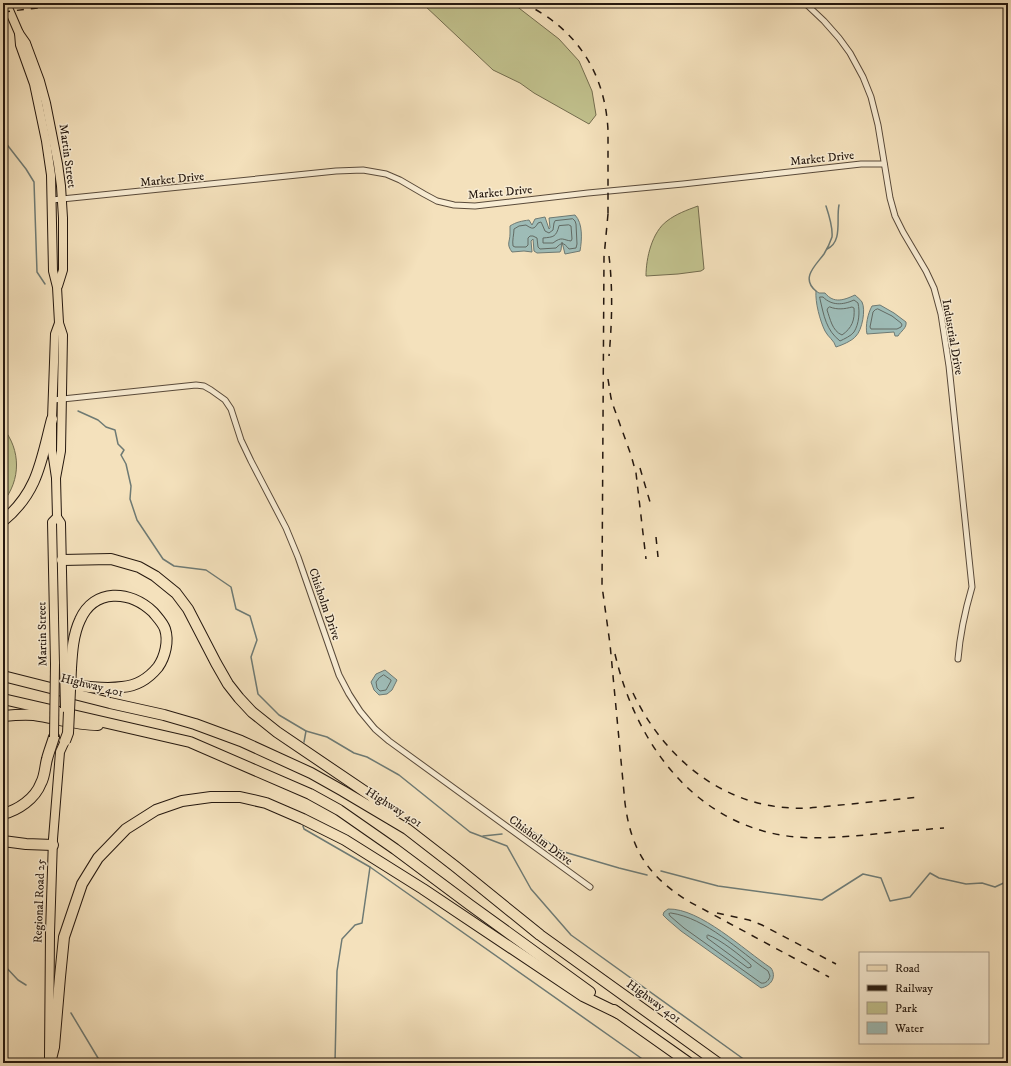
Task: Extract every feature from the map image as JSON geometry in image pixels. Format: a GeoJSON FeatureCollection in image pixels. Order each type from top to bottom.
{"type":"FeatureCollection","features":[{"type":"Feature","properties":{"kind":"highway"},"geometry":{"type":"LineString","coordinates":[[3,521],[24,499],[34,483],[40,467],[52,419]]}},
{"type":"Feature","properties":{"kind":"highway"},"geometry":{"type":"LineString","coordinates":[[62,560],[111,559],[139,567],[155,576],[176,593],[188,609],[228,684],[252,712],[277,732],[370,795],[407,829]]}},
{"type":"Feature","properties":{"kind":"highway"},"geometry":{"type":"LineString","coordinates":[[4,676],[88,687],[124,687],[139,683],[152,674],[160,663],[164,653],[166,641],[165,629],[159,619],[139,602],[127,597],[106,596],[96,601],[88,608],[80,619],[68,667],[68,733],[65,741]]}},
{"type":"Feature","properties":{"kind":"highway","name":"Highway 401"},"geometry":{"type":"LineString","coordinates":[[4,676],[195,724],[241,741],[311,773],[407,829],[540,935],[718,1063]]}},
{"type":"Feature","properties":{"kind":"highway"},"geometry":{"type":"LineString","coordinates":[[3,699],[190,742],[310,794],[339,810],[395,849],[618,1013],[690,1063]]}},
{"type":"Feature","properties":{"kind":"highway"},"geometry":{"type":"LineString","coordinates":[[3,716],[16,714],[33,715],[85,725],[115,724]]}},
{"type":"Feature","properties":{"kind":"highway"},"geometry":{"type":"LineString","coordinates":[[3,814],[11,812],[24,805],[34,795],[41,783],[54,737]]}},
{"type":"Feature","properties":{"kind":"highway"},"geometry":{"type":"LineString","coordinates":[[50,1063],[54,1047],[64,937],[82,884],[98,858],[126,829],[156,810],[182,801],[211,797],[240,797],[266,803],[303,818],[345,840],[423,888],[583,996],[618,1013]]}},
{"type":"Feature","properties":{"kind":"highway"},"geometry":{"type":"LineString","coordinates":[[3,841],[53,845]]}},
{"type":"Feature","properties":{"kind":"main road","name":"Martin Street"},"geometry":{"type":"LineString","coordinates":[[6,3],[19,34],[20,45],[34,84],[46,141],[51,175],[53,271],[57,287],[59,323],[63,335],[61,452],[56,478]]}},
{"type":"Feature","properties":{"kind":"main road","name":"Martin Street"},"geometry":{"type":"LineString","coordinates":[[19,34],[26,42],[40,81],[46,103],[58,164],[63,218],[62,270],[57,287]]}},
{"type":"Feature","properties":{"kind":"main road","name":"Martin Street"},"geometry":{"type":"LineString","coordinates":[[59,323],[55,334],[52,451],[56,478],[57,517],[61,523],[68,667]]}},
{"type":"Feature","properties":{"kind":"main road","name":"Martin Street"},"geometry":{"type":"LineString","coordinates":[[57,517],[52,522],[55,664],[54,737],[60,752]]}},
{"type":"Feature","properties":{"kind":"main road","name":"Regional Road 25"},"geometry":{"type":"LineString","coordinates":[[50,1063],[50,933],[53,845],[60,752],[65,741]]}},
{"type":"Feature","properties":{"kind":"street","name":"Industrial Drive"},"geometry":{"type":"LineString","coordinates":[[805,3],[840,38],[863,77],[876,114],[890,198],[895,216],[934,288],[944,329],[972,587],[963,619],[959,640],[958,659]]}},
{"type":"Feature","properties":{"kind":"street","name":"Market Drive"},"geometry":{"type":"LineString","coordinates":[[52,200],[336,171],[363,170],[386,174],[400,180],[437,201],[454,205],[475,206],[853,165],[884,164]]}},
{"type":"Feature","properties":{"kind":"street","name":"Chisholm Drive"},"geometry":{"type":"LineString","coordinates":[[53,400],[196,385],[204,386],[224,400],[234,415],[241,440],[286,528],[301,564],[338,673],[348,694],[360,711],[375,729],[389,741],[590,888]]}},
{"type":"Feature","properties":{"kind":"green space"},"geometry":{"type":"Polygon","coordinates":[[[477,3],[515,5],[559,39],[579,61],[592,91],[596,115],[589,124],[534,93],[520,83],[493,70],[424,5],[477,3]]]}},
{"type":"Feature","properties":{"kind":"green space"},"geometry":{"type":"Polygon","coordinates":[[[698,206],[704,269],[701,271],[678,274],[646,276],[647,261],[657,232],[670,219],[682,212],[698,206]]]}},
{"type":"Feature","properties":{"kind":"green space"},"geometry":{"type":"Polygon","coordinates":[[[3,428],[9,437],[16,455],[16,475],[9,493],[3,502],[3,428]]]}},
{"type":"Feature","properties":{"kind":"water"},"geometry":{"type":"Polygon","coordinates":[[[575,215],[578,218],[581,227],[580,251],[565,254],[562,242],[560,252],[537,253],[534,251],[533,239],[531,241],[532,252],[512,252],[510,249],[510,226],[529,220],[532,225],[535,219],[545,217],[549,229],[549,218],[575,215]]]}},
{"type":"Feature","properties":{"kind":"water"},"geometry":{"type":"Polygon","coordinates":[[[816,291],[819,293],[825,293],[832,299],[836,300],[855,295],[861,301],[864,310],[862,325],[852,340],[836,347],[825,331],[821,322],[817,306],[816,291]]]}},
{"type":"Feature","properties":{"kind":"water"},"geometry":{"type":"Polygon","coordinates":[[[880,305],[906,322],[905,328],[898,336],[895,336],[894,332],[867,334],[868,316],[872,306],[880,305]]]}},
{"type":"Feature","properties":{"kind":"water"},"geometry":{"type":"Polygon","coordinates":[[[385,670],[397,680],[392,690],[387,694],[379,695],[374,690],[371,682],[376,674],[385,670]]]}},
{"type":"Feature","properties":{"kind":"water"},"geometry":{"type":"Polygon","coordinates":[[[668,909],[694,915],[721,931],[771,968],[773,971],[772,981],[765,987],[761,988],[681,931],[663,915],[668,909]]]}},
{"type":"Feature","properties":{"kind":"waterway"},"geometry":{"type":"LineString","coordinates":[[3,137],[34,182],[37,272],[45,284]]}},
{"type":"Feature","properties":{"kind":"waterway"},"geometry":{"type":"LineString","coordinates":[[827,249],[832,246],[837,236],[839,205]]}},
{"type":"Feature","properties":{"kind":"waterway"},"geometry":{"type":"LineString","coordinates":[[816,291],[811,286],[809,276],[825,252],[832,237],[831,225],[826,206]]}},
{"type":"Feature","properties":{"kind":"waterway"},"geometry":{"type":"LineString","coordinates":[[78,411],[98,420],[106,427],[115,430],[118,444],[124,450],[121,455],[126,464],[131,486],[130,499],[137,520],[163,559],[174,566],[206,570],[231,587],[236,609],[250,616],[257,640],[251,657],[258,694],[279,715],[306,731],[327,737],[354,753],[367,757],[399,775],[470,832],[507,846],[531,889],[571,935],[749,1063]]}},
{"type":"Feature","properties":{"kind":"waterway"},"geometry":{"type":"LineString","coordinates":[[304,742],[306,731]]}},
{"type":"Feature","properties":{"kind":"waterway"},"geometry":{"type":"LineString","coordinates":[[303,826],[304,829],[370,867],[648,1063]]}},
{"type":"Feature","properties":{"kind":"waterway"},"geometry":{"type":"LineString","coordinates":[[526,827],[561,851],[647,875]]}},
{"type":"Feature","properties":{"kind":"waterway"},"geometry":{"type":"LineString","coordinates":[[483,836],[502,834]]}},
{"type":"Feature","properties":{"kind":"waterway"},"geometry":{"type":"LineString","coordinates":[[335,1063],[337,971],[342,939],[355,925],[362,923],[370,867]]}},
{"type":"Feature","properties":{"kind":"waterway"},"geometry":{"type":"LineString","coordinates":[[661,871],[718,886],[822,900],[863,874],[881,878],[890,901],[910,897],[930,873],[939,878],[966,884],[982,883],[995,887],[1008,881]]}},
{"type":"Feature","properties":{"kind":"waterway"},"geometry":{"type":"LineString","coordinates":[[3,964],[18,980],[26,985]]}},
{"type":"Feature","properties":{"kind":"waterway"},"geometry":{"type":"LineString","coordinates":[[71,1013],[101,1063]]}},
{"type":"Feature","properties":{"kind":"railway"},"geometry":{"type":"LineString","coordinates":[[3,12],[80,3]]}},
{"type":"Feature","properties":{"kind":"railway"},"geometry":{"type":"LineString","coordinates":[[523,3],[542,13],[558,25],[584,54],[594,71],[601,89],[606,109],[608,130],[608,220]]}},
{"type":"Feature","properties":{"kind":"railway"},"geometry":{"type":"LineString","coordinates":[[608,214],[604,257],[602,586],[610,644],[625,803],[632,835],[637,848],[652,871],[674,892],[829,977]]}},
{"type":"Feature","properties":{"kind":"railway"},"geometry":{"type":"LineString","coordinates":[[609,256],[612,306],[609,356]]}},
{"type":"Feature","properties":{"kind":"railway"},"geometry":{"type":"LineString","coordinates":[[608,379],[613,405],[636,473],[646,559]]}},
{"type":"Feature","properties":{"kind":"railway"},"geometry":{"type":"LineString","coordinates":[[640,468],[650,502]]}},
{"type":"Feature","properties":{"kind":"railway"},"geometry":{"type":"LineString","coordinates":[[656,537],[658,557]]}},
{"type":"Feature","properties":{"kind":"railway"},"geometry":{"type":"LineString","coordinates":[[615,654],[625,688],[638,720],[655,750],[676,776],[701,799],[729,817],[761,830],[805,838],[839,837],[944,828]]}},
{"type":"Feature","properties":{"kind":"railway"},"geometry":{"type":"LineString","coordinates":[[633,693],[645,716],[660,737],[678,756],[697,773],[718,787],[741,798],[766,805],[802,808],[919,797]]}},
{"type":"Feature","properties":{"kind":"railway"},"geometry":{"type":"LineString","coordinates":[[717,913],[749,920],[762,925],[836,964]]}}]}
